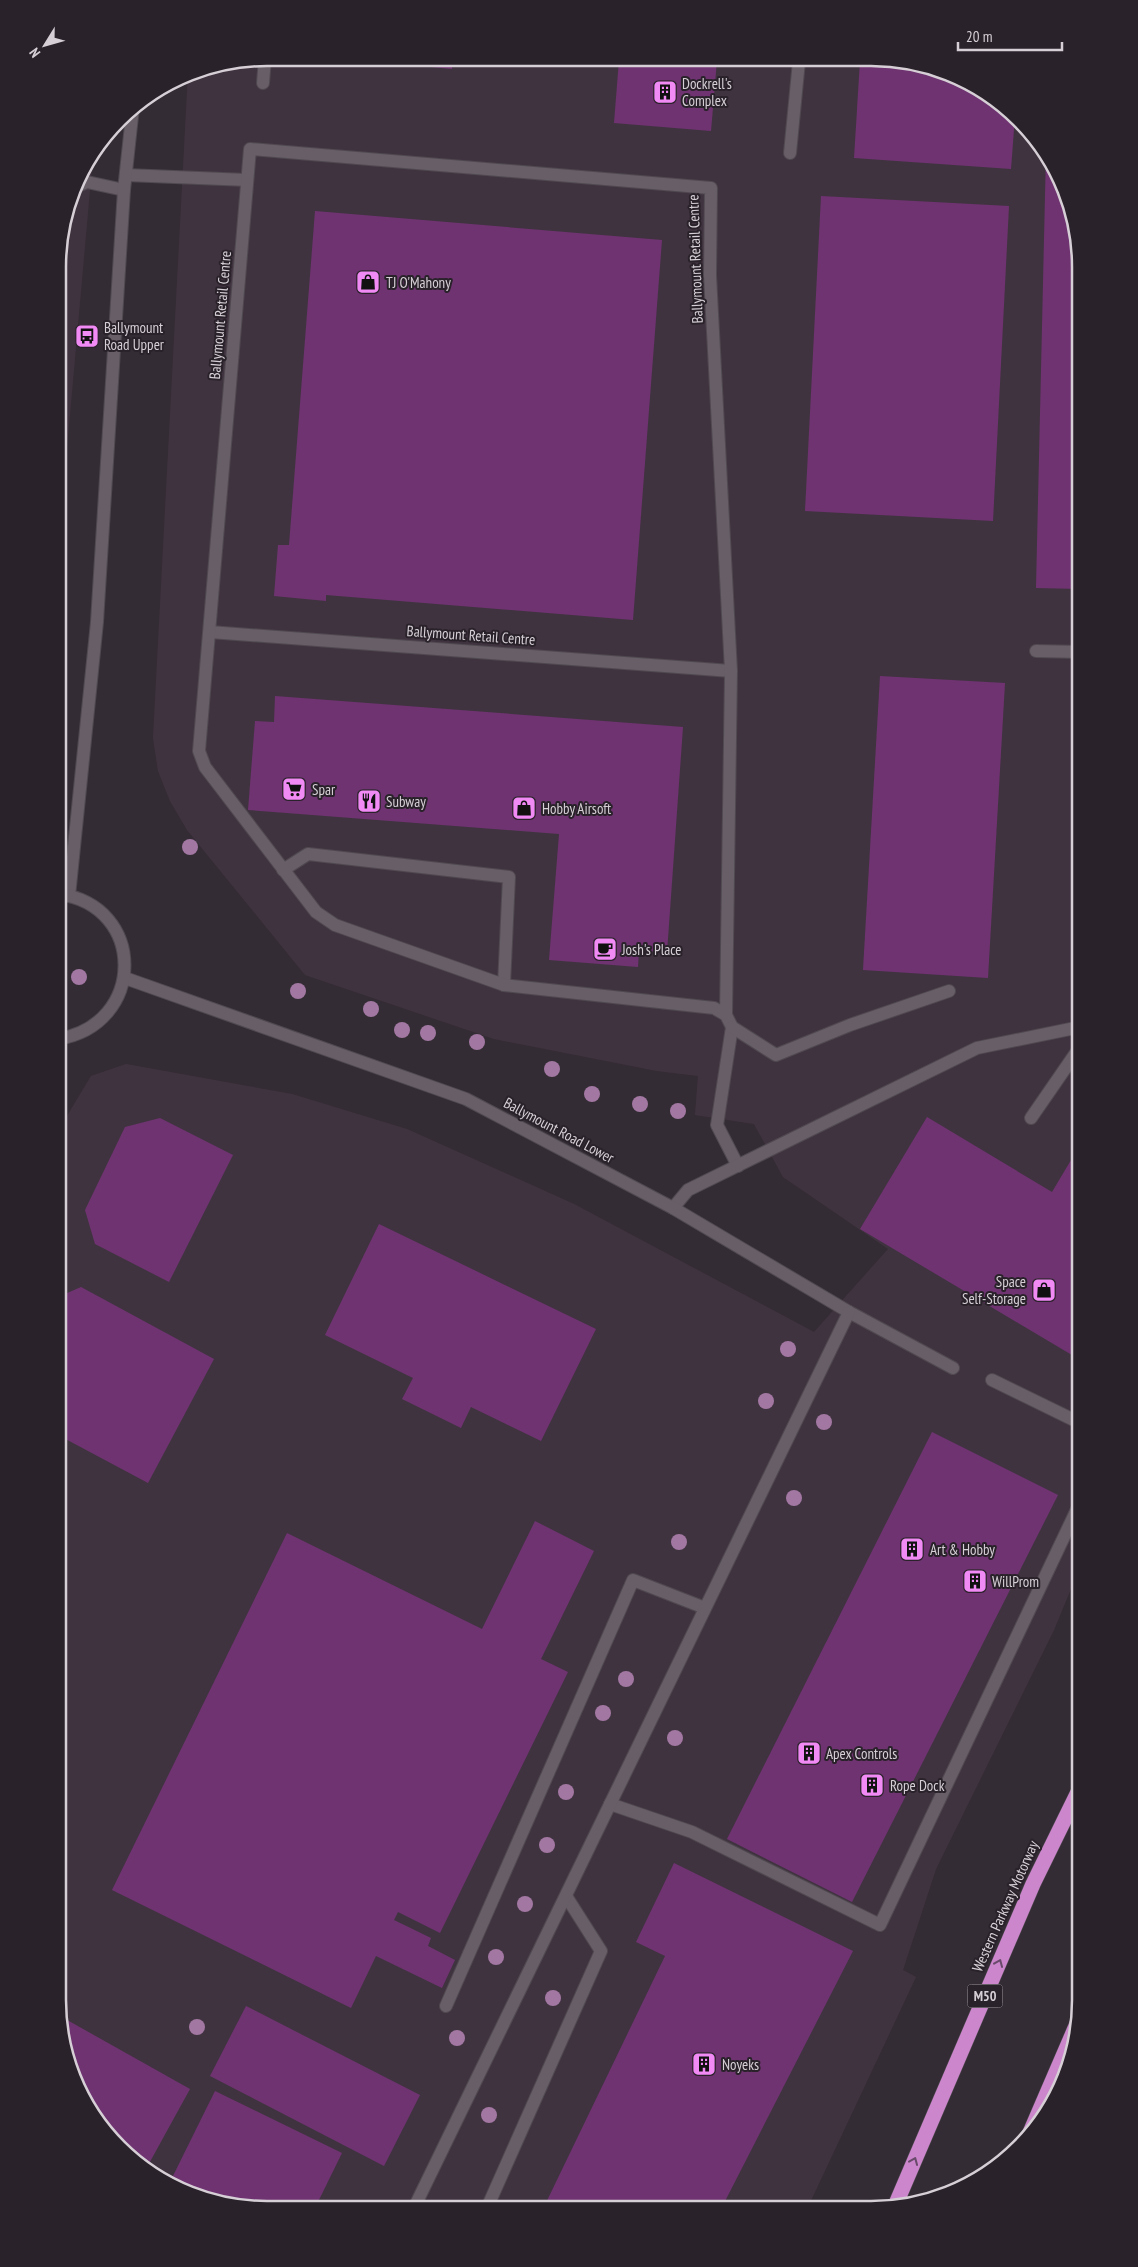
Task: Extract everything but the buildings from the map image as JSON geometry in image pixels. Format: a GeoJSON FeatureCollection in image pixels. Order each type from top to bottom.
{"type":"FeatureCollection","features":[{"type":"Feature","properties":{"kind":"highway","name":"Western Parkway Motorway"},"geometry":{"type":"LineString","coordinates":[[898,2199],[1033,1884],[1072,1804]]}},
{"type":"Feature","properties":{"kind":"highway"},"geometry":{"type":"LineString","coordinates":[[1042,2104],[1065,2051]]}},
{"type":"Feature","properties":{"kind":"street"},"geometry":{"type":"LineString","coordinates":[[263,83],[264,66]]}},
{"type":"Feature","properties":{"kind":"street"},"geometry":{"type":"LineString","coordinates":[[790,153],[799,66]]}},
{"type":"Feature","properties":{"kind":"street"},"geometry":{"type":"LineString","coordinates":[[66,878],[97,622],[124,190],[132,119]]}},
{"type":"Feature","properties":{"kind":"street","name":"Ballymount Retail Centre"},"geometry":{"type":"LineString","coordinates":[[726,1015],[714,1008],[504,985],[334,925],[316,912],[205,767],[200,751],[250,149],[711,188],[710,275],[731,671],[726,1015],[732,1028]]}},
{"type":"Feature","properties":{"kind":"street"},"geometry":{"type":"LineString","coordinates":[[126,175],[247,180]]}},
{"type":"Feature","properties":{"kind":"street"},"geometry":{"type":"LineString","coordinates":[[85,183],[124,190]]}},
{"type":"Feature","properties":{"kind":"street","name":"Ballymount Retail Centre"},"geometry":{"type":"LineString","coordinates":[[210,632],[731,671]]}},
{"type":"Feature","properties":{"kind":"street"},"geometry":{"type":"LineString","coordinates":[[1036,651],[1072,652]]}},
{"type":"Feature","properties":{"kind":"street"},"geometry":{"type":"LineString","coordinates":[[284,870],[308,854],[509,878],[504,985]]}},
{"type":"Feature","properties":{"kind":"street"},"geometry":{"type":"LineString","coordinates":[[66,896],[92,905],[112,924],[123,949],[126,963],[125,978],[117,1001],[103,1020],[83,1033],[66,1037]]}},
{"type":"Feature","properties":{"kind":"street","name":"Ballymount Road Lower"},"geometry":{"type":"LineString","coordinates":[[125,978],[466,1099],[673,1208],[849,1312],[952,1368]]}},
{"type":"Feature","properties":{"kind":"street"},"geometry":{"type":"LineString","coordinates":[[738,1166],[717,1125],[732,1028],[776,1056],[850,1025],[949,992]]}},
{"type":"Feature","properties":{"kind":"street"},"geometry":{"type":"LineString","coordinates":[[673,1208],[688,1190],[978,1048],[1072,1030]]}},
{"type":"Feature","properties":{"kind":"street"},"geometry":{"type":"LineString","coordinates":[[1031,1118],[1072,1059]]}},
{"type":"Feature","properties":{"kind":"street"},"geometry":{"type":"LineString","coordinates":[[417,2201],[849,1312]]}},
{"type":"Feature","properties":{"kind":"street"},"geometry":{"type":"LineString","coordinates":[[992,1380],[1072,1419]]}},
{"type":"Feature","properties":{"kind":"street"},"geometry":{"type":"LineString","coordinates":[[610,1804],[692,1832],[880,1925],[1072,1520]]}},
{"type":"Feature","properties":{"kind":"street"},"geometry":{"type":"LineString","coordinates":[[446,2006],[634,1580],[705,1608]]}},
{"type":"Feature","properties":{"kind":"street"},"geometry":{"type":"LineString","coordinates":[[490,2201],[601,1951],[566,1896]]}},
{"type":"Feature","properties":{"kind":"shaded area"},"geometry":{"type":"Polygon","coordinates":[[[267,66],[871,66],[897,68],[935,77],[971,93],[1013,125],[1038,156],[1051,178],[1065,215],[1072,267],[1072,1586],[1054,1630],[936,1869],[903,1970],[916,1977],[811,2201],[267,2201],[228,2197],[178,2180],[145,2159],[116,2132],[100,2111],[87,2089],[73,2052],[66,2000],[66,1118],[91,1076],[126,1064],[292,1094],[407,1129],[574,1204],[814,1332],[888,1249],[783,1177],[754,1124],[695,1115],[698,1076],[657,1071],[494,1039],[305,975],[187,830],[170,801],[158,771],[153,738],[187,83],[228,70],[267,66]]]}},
{"type":"Feature","properties":{"kind":"shaded area"},"geometry":{"type":"Polygon","coordinates":[[[92,169],[66,459],[66,267],[68,241],[73,215],[92,169]]]}},
{"type":"Feature","properties":{"kind":"place","name":"Dockrell's Complex"},"geometry":{"type":"Point","coordinates":[665,92]}},
{"type":"Feature","properties":{"kind":"place","name":"TJ O'Mahony"},"geometry":{"type":"Point","coordinates":[368,282]}},
{"type":"Feature","properties":{"kind":"place","name":"Ballymount Road Upper"},"geometry":{"type":"Point","coordinates":[87,336]}},
{"type":"Feature","properties":{"kind":"place","name":"Spar"},"geometry":{"type":"Point","coordinates":[294,789]}},
{"type":"Feature","properties":{"kind":"place","name":"Subway"},"geometry":{"type":"Point","coordinates":[369,801]}},
{"type":"Feature","properties":{"kind":"place","name":"Hobby Airsoft"},"geometry":{"type":"Point","coordinates":[524,808]}},
{"type":"Feature","properties":{"kind":"place","name":"Josh's Place"},"geometry":{"type":"Point","coordinates":[605,949]}},
{"type":"Feature","properties":{"kind":"place","name":"Space Self-Storage"},"geometry":{"type":"Point","coordinates":[1044,1290]}},
{"type":"Feature","properties":{"kind":"place","name":"Art & Hobby"},"geometry":{"type":"Point","coordinates":[912,1549]}},
{"type":"Feature","properties":{"kind":"place","name":"WillProm"},"geometry":{"type":"Point","coordinates":[975,1581]}},
{"type":"Feature","properties":{"kind":"place","name":"Apex Controls"},"geometry":{"type":"Point","coordinates":[809,1753]}},
{"type":"Feature","properties":{"kind":"place","name":"Rope Dock"},"geometry":{"type":"Point","coordinates":[872,1785]}},
{"type":"Feature","properties":{"kind":"place","name":"Noyeks"},"geometry":{"type":"Point","coordinates":[704,2064]}}]}
